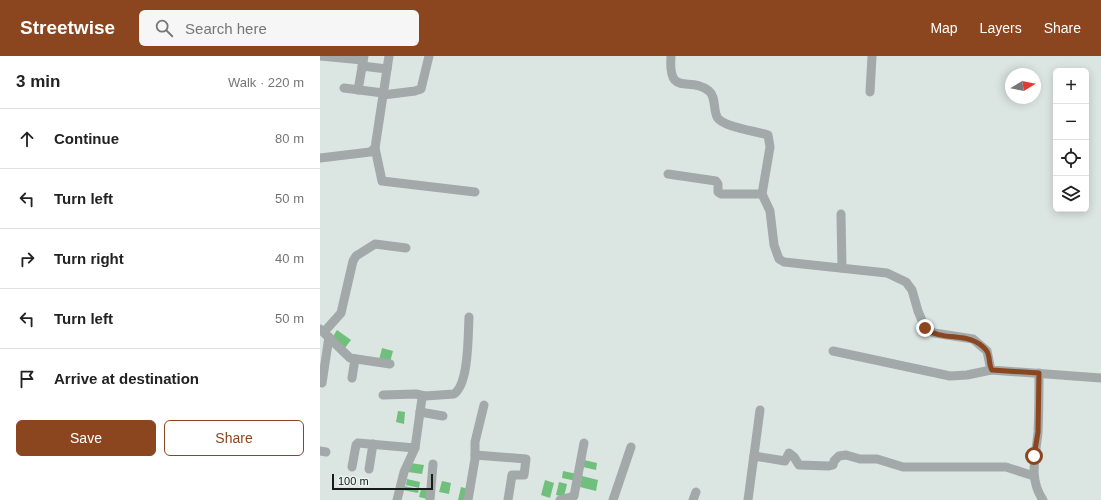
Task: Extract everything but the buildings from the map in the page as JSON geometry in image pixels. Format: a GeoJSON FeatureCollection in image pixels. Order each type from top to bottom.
{"type":"FeatureCollection","features":[{"type":"Feature","properties":{"kind":"street"},"geometry":{"type":"LineString","coordinates":[[320,56],[363,61],[387,69]]}},
{"type":"Feature","properties":{"kind":"street"},"geometry":{"type":"LineString","coordinates":[[389,56],[375,148],[382,181],[475,192]]}},
{"type":"Feature","properties":{"kind":"street"},"geometry":{"type":"LineString","coordinates":[[344,88],[383,94],[419,90],[426,74],[429,56]]}},
{"type":"Feature","properties":{"kind":"street"},"geometry":{"type":"LineString","coordinates":[[672,56],[671,75],[680,84],[705,88],[710,92],[714,96],[719,120],[727,125],[768,135],[770,147],[762,194],[770,211],[774,245],[779,259],[784,262],[887,273],[906,282],[912,290],[925,328],[934,333],[973,339],[987,351],[992,370]]}},
{"type":"Feature","properties":{"kind":"street"},"geometry":{"type":"LineString","coordinates":[[870,92],[872,56]]}},
{"type":"Feature","properties":{"kind":"street"},"geometry":{"type":"LineString","coordinates":[[358,90],[363,61]]}},
{"type":"Feature","properties":{"kind":"street"},"geometry":{"type":"LineString","coordinates":[[320,158],[370,152],[375,148]]}},
{"type":"Feature","properties":{"kind":"street"},"geometry":{"type":"LineString","coordinates":[[668,174],[716,181],[718,184],[718,192],[721,194],[762,194]]}},
{"type":"Feature","properties":{"kind":"street"},"geometry":{"type":"LineString","coordinates":[[841,214],[842,268]]}},
{"type":"Feature","properties":{"kind":"street"},"geometry":{"type":"LineString","coordinates":[[322,383],[324,333],[341,313],[353,261],[356,256],[375,244],[406,248]]}},
{"type":"Feature","properties":{"kind":"street"},"geometry":{"type":"LineString","coordinates":[[383,395],[416,394],[425,396],[454,394],[458,392],[464,378],[469,317]]}},
{"type":"Feature","properties":{"kind":"street"},"geometry":{"type":"LineString","coordinates":[[324,333],[346,356],[355,359],[390,364]]}},
{"type":"Feature","properties":{"kind":"street"},"geometry":{"type":"LineString","coordinates":[[833,351],[950,376],[967,375],[992,370],[1101,378]]}},
{"type":"Feature","properties":{"kind":"street"},"geometry":{"type":"LineString","coordinates":[[352,378],[355,359]]}},
{"type":"Feature","properties":{"kind":"street"},"geometry":{"type":"LineString","coordinates":[[1039,373],[1038,432],[1034,476],[1036,486],[1043,500]]}},
{"type":"Feature","properties":{"kind":"street"},"geometry":{"type":"LineString","coordinates":[[397,500],[404,472],[415,448],[421,402],[425,396]]}},
{"type":"Feature","properties":{"kind":"street"},"geometry":{"type":"LineString","coordinates":[[468,500],[475,455],[475,440],[484,405]]}},
{"type":"Feature","properties":{"kind":"street"},"geometry":{"type":"LineString","coordinates":[[748,500],[760,410]]}},
{"type":"Feature","properties":{"kind":"street"},"geometry":{"type":"LineString","coordinates":[[420,412],[443,416]]}},
{"type":"Feature","properties":{"kind":"street"},"geometry":{"type":"LineString","coordinates":[[352,467],[356,444],[415,448]]}},
{"type":"Feature","properties":{"kind":"street"},"geometry":{"type":"LineString","coordinates":[[369,469],[373,444]]}},
{"type":"Feature","properties":{"kind":"street"},"geometry":{"type":"LineString","coordinates":[[560,500],[574,496],[584,444]]}},
{"type":"Feature","properties":{"kind":"street"},"geometry":{"type":"LineString","coordinates":[[613,500],[631,447]]}},
{"type":"Feature","properties":{"kind":"street"},"geometry":{"type":"LineString","coordinates":[[754,456],[785,461],[789,454],[794,457],[799,466],[829,466],[833,465],[834,461],[839,456],[846,455],[860,459],[877,459],[903,467],[1015,468],[1034,476]]}},
{"type":"Feature","properties":{"kind":"street"},"geometry":{"type":"LineString","coordinates":[[475,455],[526,459],[524,475],[512,475],[508,500]]}},
{"type":"Feature","properties":{"kind":"street"},"geometry":{"type":"LineString","coordinates":[[433,464],[433,500]]}},
{"type":"Feature","properties":{"kind":"route"},"geometry":{"type":"LineString","coordinates":[[925,328],[934,333],[973,339],[987,351],[992,370],[1039,373],[1038,432],[1034,456]]}}]}
